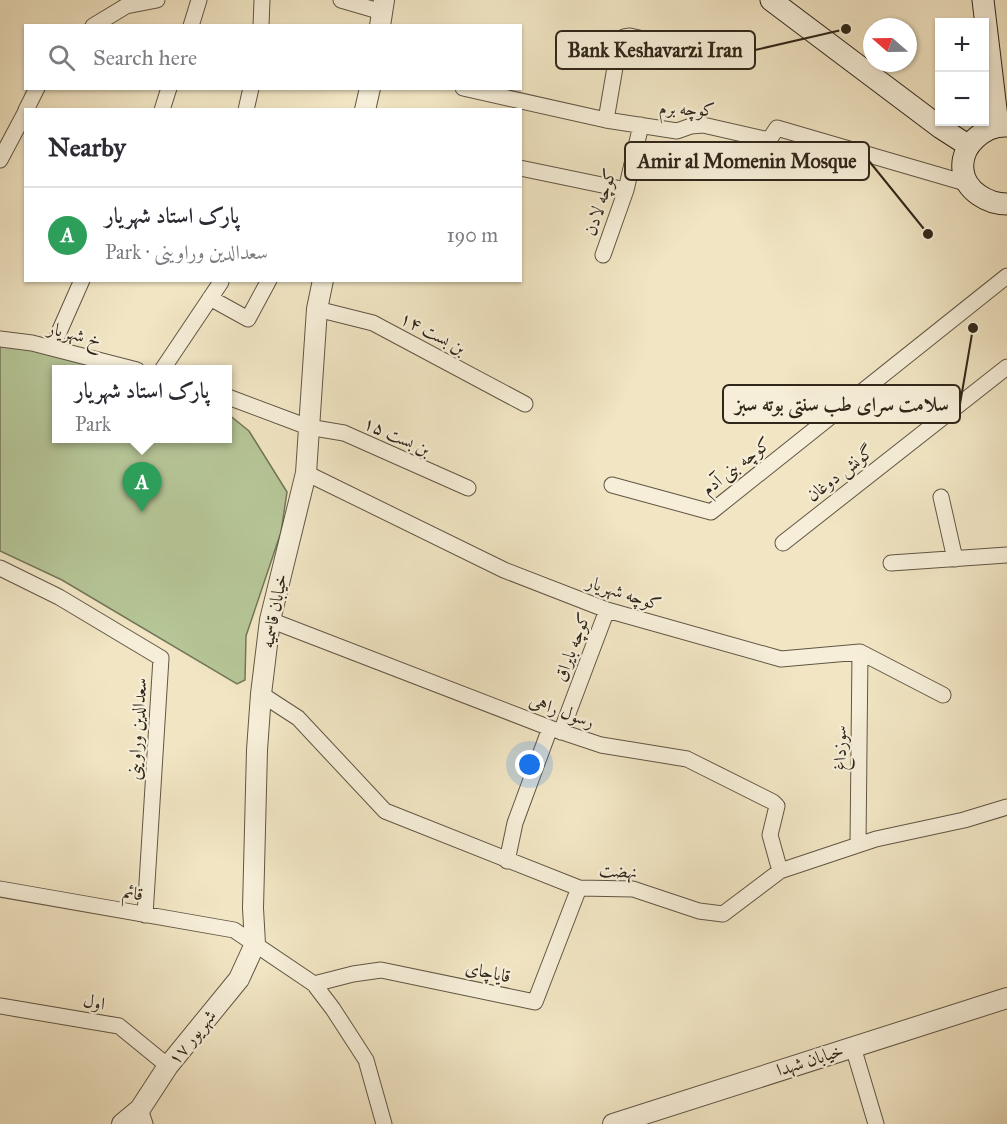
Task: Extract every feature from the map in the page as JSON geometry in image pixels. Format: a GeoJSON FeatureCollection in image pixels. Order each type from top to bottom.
{"type":"FeatureCollection","features":[{"type":"Feature","properties":{"kind":"main road"},"geometry":{"type":"LineString","coordinates":[[771,0],[941,128],[969,146]]}},
{"type":"Feature","properties":{"kind":"main road"},"geometry":{"type":"LineString","coordinates":[[983,0],[1003,126],[987,129],[972,142],[963,170],[969,184],[985,200],[1007,204]]}},
{"type":"Feature","properties":{"kind":"street"},"geometry":{"type":"LineString","coordinates":[[96,24],[126,6],[157,0]]}},
{"type":"Feature","properties":{"kind":"street"},"geometry":{"type":"LineString","coordinates":[[191,24],[199,0]]}},
{"type":"Feature","properties":{"kind":"street"},"geometry":{"type":"LineString","coordinates":[[261,24],[262,0]]}},
{"type":"Feature","properties":{"kind":"street"},"geometry":{"type":"LineString","coordinates":[[341,0],[382,12]]}},
{"type":"Feature","properties":{"kind":"street"},"geometry":{"type":"LineString","coordinates":[[606,120],[619,44],[624,38],[630,36],[707,54]]}},
{"type":"Feature","properties":{"kind":"street"},"geometry":{"type":"LineString","coordinates":[[27,108],[36,90]]}},
{"type":"Feature","properties":{"kind":"street"},"geometry":{"type":"LineString","coordinates":[[163,108],[168,90]]}},
{"type":"Feature","properties":{"kind":"street"},"geometry":{"type":"LineString","coordinates":[[246,108],[250,90]]}},
{"type":"Feature","properties":{"kind":"street"},"geometry":{"type":"LineString","coordinates":[[365,108],[369,90]]}},
{"type":"Feature","properties":{"kind":"street","name":"کوچه برم"},"geometry":{"type":"LineString","coordinates":[[473,90],[606,120],[677,131],[691,126],[704,125],[769,140],[777,128],[969,184]]}},
{"type":"Feature","properties":{"kind":"street"},"geometry":{"type":"LineString","coordinates":[[0,160],[24,114]]}},
{"type":"Feature","properties":{"kind":"street","name":"کوچه لادن"},"geometry":{"type":"LineString","coordinates":[[603,255],[626,190],[641,125]]}},
{"type":"Feature","properties":{"kind":"street"},"geometry":{"type":"LineString","coordinates":[[522,168],[626,190]]}},
{"type":"Feature","properties":{"kind":"street","name":"کوچه بنی آدم"},"geometry":{"type":"LineString","coordinates":[[612,485],[711,512],[1007,276]]}},
{"type":"Feature","properties":{"kind":"street"},"geometry":{"type":"LineString","coordinates":[[52,348],[81,282]]}},
{"type":"Feature","properties":{"kind":"street"},"geometry":{"type":"LineString","coordinates":[[165,365],[220,282]]}},
{"type":"Feature","properties":{"kind":"street"},"geometry":{"type":"LineString","coordinates":[[210,298],[248,319],[268,282]]}},
{"type":"Feature","properties":{"kind":"street","name":"خیابان قاسمیه"},"geometry":{"type":"LineString","coordinates":[[255,944],[253,897],[261,694],[270,620],[306,473],[317,309],[323,282]]}},
{"type":"Feature","properties":{"kind":"street","name":"بن بست ۱۴"},"geometry":{"type":"LineString","coordinates":[[317,309],[373,323],[525,404]]}},
{"type":"Feature","properties":{"kind":"street","name":"خ شهریار"},"geometry":{"type":"LineString","coordinates":[[0,339],[32,343],[121,365]]}},
{"type":"Feature","properties":{"kind":"street","name":"گونش دوغان"},"geometry":{"type":"LineString","coordinates":[[783,543],[1007,367]]}},
{"type":"Feature","properties":{"kind":"street"},"geometry":{"type":"LineString","coordinates":[[232,398],[308,427]]}},
{"type":"Feature","properties":{"kind":"street","name":"بن بست ۱۵"},"geometry":{"type":"LineString","coordinates":[[308,427],[344,433],[468,488]]}},
{"type":"Feature","properties":{"kind":"street","name":"کوچه شهریار"},"geometry":{"type":"LineString","coordinates":[[306,473],[504,570],[607,610],[781,660],[860,652]]}},
{"type":"Feature","properties":{"kind":"street"},"geometry":{"type":"LineString","coordinates":[[941,497],[955,559]]}},
{"type":"Feature","properties":{"kind":"street"},"geometry":{"type":"LineString","coordinates":[[891,563],[1007,555]]}},
{"type":"Feature","properties":{"kind":"street","name":"سعدالدین وراوینی"},"geometry":{"type":"LineString","coordinates":[[0,568],[59,597],[161,658],[145,915]]}},
{"type":"Feature","properties":{"kind":"street","name":"کوچه بایراق"},"geometry":{"type":"LineString","coordinates":[[507,861],[515,823],[607,610]]}},
{"type":"Feature","properties":{"kind":"street","name":"رسول راهی"},"geometry":{"type":"LineString","coordinates":[[270,620],[556,730],[601,745],[687,759],[777,806],[770,836],[780,871]]}},
{"type":"Feature","properties":{"kind":"street"},"geometry":{"type":"LineString","coordinates":[[860,652],[943,695]]}},
{"type":"Feature","properties":{"kind":"street","name":"سوزداغ"},"geometry":{"type":"LineString","coordinates":[[858,844],[860,652]]}},
{"type":"Feature","properties":{"kind":"street","name":"نهضت"},"geometry":{"type":"LineString","coordinates":[[261,694],[297,718],[385,811],[579,888],[633,888],[699,911],[723,914],[780,871],[858,844],[964,820],[1007,807]]}},
{"type":"Feature","properties":{"kind":"street","name":"قایاچای"},"geometry":{"type":"LineString","coordinates":[[314,984],[353,974],[381,970],[535,1002],[579,888]]}},
{"type":"Feature","properties":{"kind":"street","name":"قائم"},"geometry":{"type":"LineString","coordinates":[[0,889],[234,930],[314,984],[366,1060],[384,1124]]}},
{"type":"Feature","properties":{"kind":"street","name":"۱۷ شهریور"},"geometry":{"type":"LineString","coordinates":[[122,1124],[142,1116],[168,1066],[239,979],[255,944]]}},
{"type":"Feature","properties":{"kind":"street","name":"خیابان شهدا"},"geometry":{"type":"LineString","coordinates":[[613,1124],[1007,998]]}},
{"type":"Feature","properties":{"kind":"street","name":"اول"},"geometry":{"type":"LineString","coordinates":[[0,1006],[119,1026],[168,1066]]}},
{"type":"Feature","properties":{"kind":"street"},"geometry":{"type":"LineString","coordinates":[[853,1047],[876,1124]]}},
{"type":"Feature","properties":{"kind":"green space"},"geometry":{"type":"Polygon","coordinates":[[[0,339],[119,365],[52,365],[52,443],[232,443],[232,417],[249,431],[287,492],[281,532],[246,636],[245,680],[237,684],[62,580],[0,551],[0,339]]]}},
{"type":"Feature","properties":{"kind":"place","name":"Bank Keshavarzi Iran"},"geometry":{"type":"Point","coordinates":[846,29]}},
{"type":"Feature","properties":{"kind":"place","name":"Amir al Momenin Mosque"},"geometry":{"type":"Point","coordinates":[928,234]}},
{"type":"Feature","properties":{"kind":"place","name":"سلامت سرای طب سنتی بوته سبز"},"geometry":{"type":"Point","coordinates":[973,328]}},
{"type":"Feature","properties":{"kind":"place","name":"پارک استاد شهریار"},"geometry":{"type":"Point","coordinates":[142,512]}}]}
